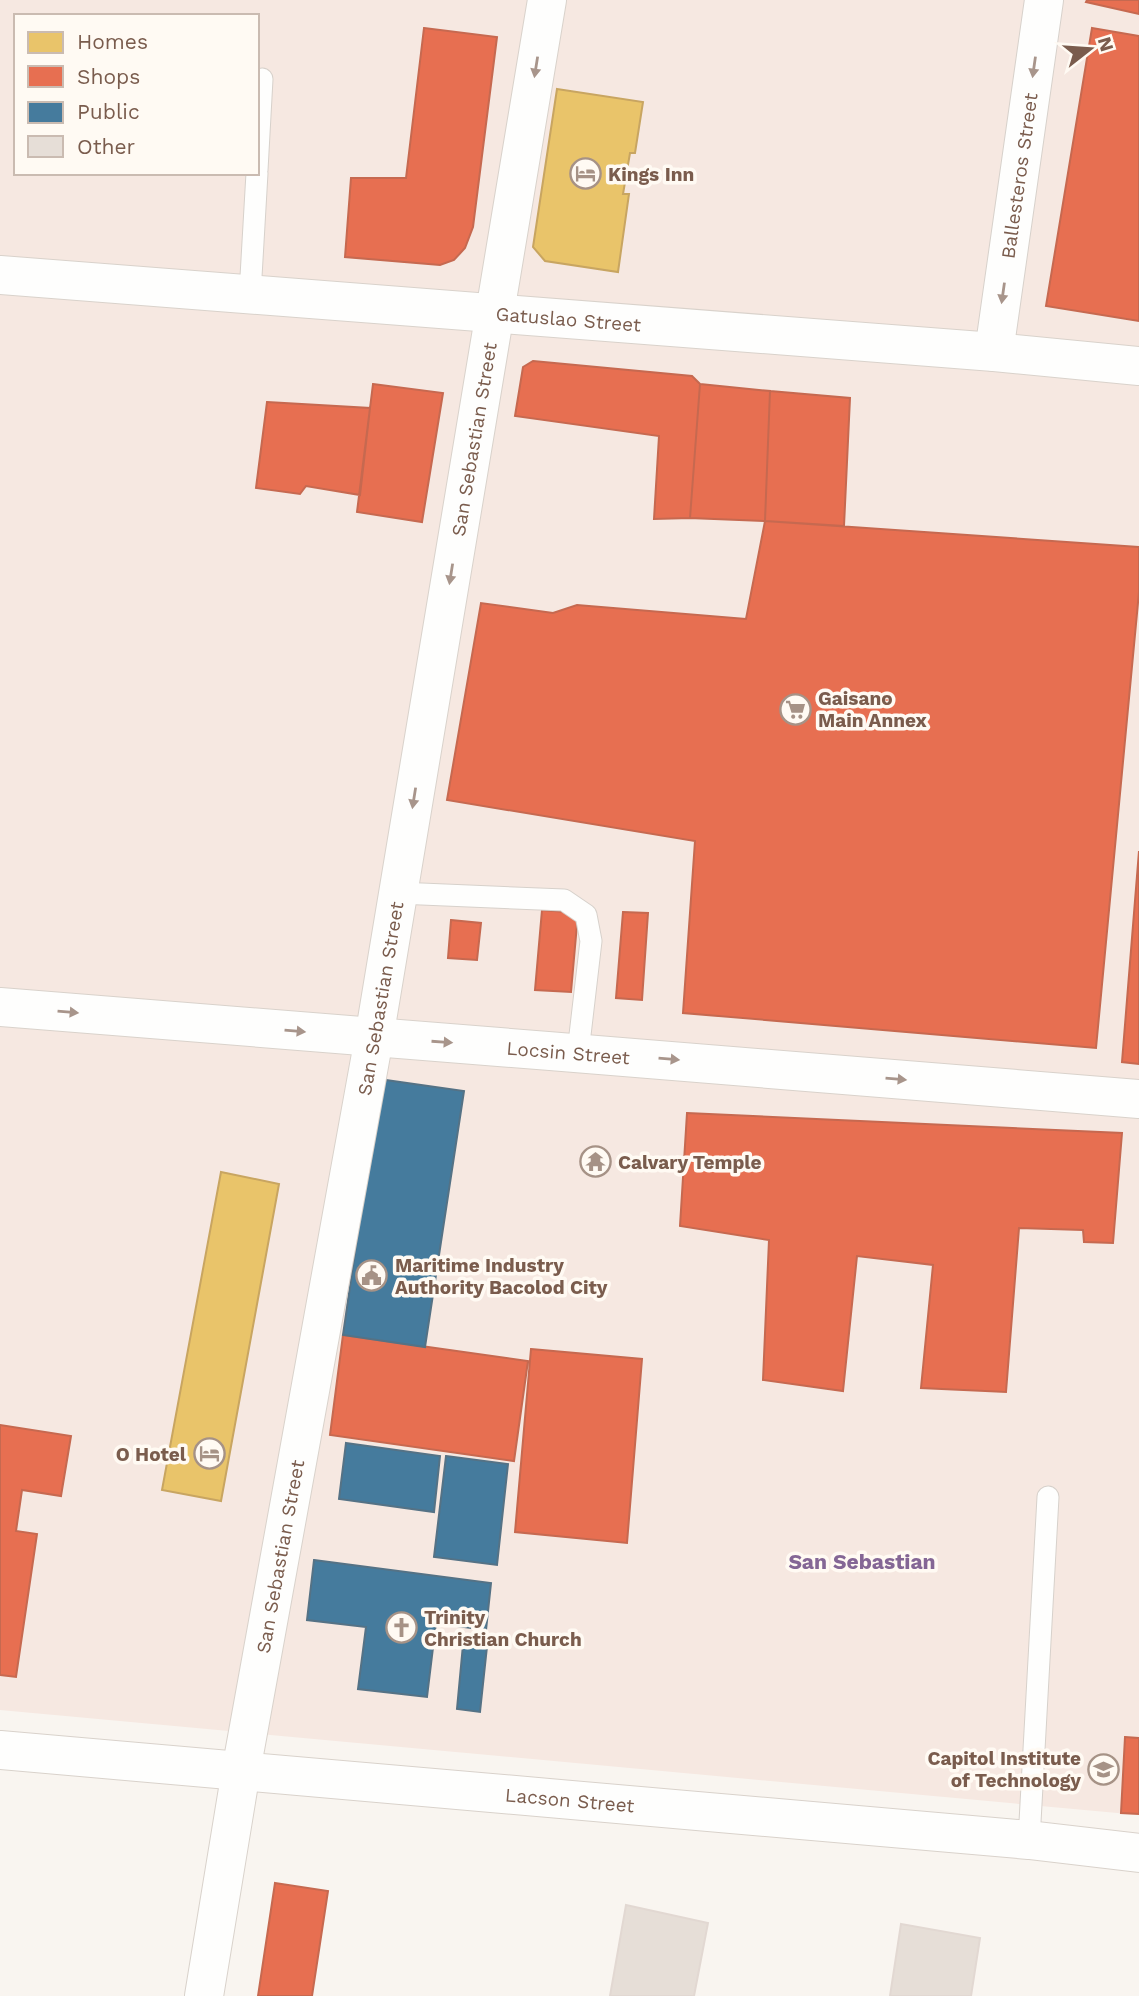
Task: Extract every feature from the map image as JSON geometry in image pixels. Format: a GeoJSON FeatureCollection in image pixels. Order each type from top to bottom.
{"type":"FeatureCollection","features":[{"type":"Feature","properties":{"kind":"street","name":"San Sebastian Street"},"geometry":{"type":"LineString","coordinates":[[204,1996],[241,1771],[374,1038],[547,0]]}},
{"type":"Feature","properties":{"kind":"street","name":"Ballesteros Street"},"geometry":{"type":"LineString","coordinates":[[994,352],[1044,0]]}},
{"type":"Feature","properties":{"kind":"street","name":"Gatuslao Street"},"geometry":{"type":"LineString","coordinates":[[0,275],[994,352],[1139,366]]}},
{"type":"Feature","properties":{"kind":"street","name":"Locsin Street"},"geometry":{"type":"LineString","coordinates":[[0,1007],[1139,1099]]}},
{"type":"Feature","properties":{"kind":"street","name":"Lacson Street"},"geometry":{"type":"LineString","coordinates":[[0,1750],[1029,1840],[1139,1853]]}},
{"type":"Feature","properties":{"kind":"lane"},"geometry":{"type":"LineString","coordinates":[[259,135],[262,79]]}},
{"type":"Feature","properties":{"kind":"lane"},"geometry":{"type":"LineString","coordinates":[[250,295],[257,175]]}},
{"type":"Feature","properties":{"kind":"lane"},"geometry":{"type":"LineString","coordinates":[[398,893],[564,900],[586,915],[591,941],[578,1052]]}},
{"type":"Feature","properties":{"kind":"lane"},"geometry":{"type":"LineString","coordinates":[[1029,1840],[1048,1497]]}},
{"type":"Feature","properties":{"kind":"shaded area"},"geometry":{"type":"Polygon","coordinates":[[[0,0],[1139,0],[1139,1815],[0,1710],[0,0]]]}},
{"type":"Feature","properties":{"kind":"building: Homes","name":"Kings Inn"},"geometry":{"type":"Polygon","coordinates":[[[557,89],[643,102],[635,153],[630,153],[623,194],[629,194],[618,272],[545,261],[533,247],[557,89]]]}},
{"type":"Feature","properties":{"kind":"building: Homes"},"geometry":{"type":"Polygon","coordinates":[[[221,1172],[279,1184],[221,1501],[162,1490],[221,1172]]]}},
{"type":"Feature","properties":{"kind":"building: Shops"},"geometry":{"type":"Polygon","coordinates":[[[1139,0],[1139,14],[1086,2],[1139,0]]]}},
{"type":"Feature","properties":{"kind":"building: Shops"},"geometry":{"type":"Polygon","coordinates":[[[424,28],[497,37],[473,227],[465,248],[454,260],[440,265],[345,257],[351,178],[406,178],[424,28]]]}},
{"type":"Feature","properties":{"kind":"building: Shops"},"geometry":{"type":"Polygon","coordinates":[[[1092,28],[1139,36],[1139,321],[1046,306],[1092,28]]]}},
{"type":"Feature","properties":{"kind":"building: Shops"},"geometry":{"type":"Polygon","coordinates":[[[533,361],[692,376],[700,384],[690,518],[654,519],[659,436],[515,416],[523,367],[533,361]]]}},
{"type":"Feature","properties":{"kind":"building: Shops"},"geometry":{"type":"Polygon","coordinates":[[[373,384],[443,393],[422,522],[357,512],[373,384]]]}},
{"type":"Feature","properties":{"kind":"building: Shops"},"geometry":{"type":"Polygon","coordinates":[[[700,384],[770,391],[765,521],[690,518],[700,384]]]}},
{"type":"Feature","properties":{"kind":"building: Shops"},"geometry":{"type":"Polygon","coordinates":[[[770,391],[850,398],[844,526],[765,521],[770,391]]]}},
{"type":"Feature","properties":{"kind":"building: Shops"},"geometry":{"type":"Polygon","coordinates":[[[267,402],[370,408],[360,495],[306,486],[300,494],[256,488],[267,402]]]}},
{"type":"Feature","properties":{"kind":"building: Shops","name":"Gaisano Main Annex"},"geometry":{"type":"Polygon","coordinates":[[[765,521],[1139,547],[1139,592],[1096,1048],[683,1013],[695,841],[447,800],[481,603],[553,613],[577,605],[746,619],[765,521]]]}},
{"type":"Feature","properties":{"kind":"building: Shops"},"geometry":{"type":"Polygon","coordinates":[[[1139,851],[1139,1064],[1122,1062],[1139,851]]]}},
{"type":"Feature","properties":{"kind":"building: Shops"},"geometry":{"type":"Polygon","coordinates":[[[542,910],[578,913],[571,992],[535,990],[542,910]]]}},
{"type":"Feature","properties":{"kind":"building: Shops"},"geometry":{"type":"Polygon","coordinates":[[[623,912],[648,913],[642,1000],[616,998],[623,912]]]}},
{"type":"Feature","properties":{"kind":"building: Shops"},"geometry":{"type":"Polygon","coordinates":[[[451,920],[481,923],[477,960],[448,958],[451,920]]]}},
{"type":"Feature","properties":{"kind":"building: Shops"},"geometry":{"type":"Polygon","coordinates":[[[687,1113],[1122,1133],[1113,1243],[1084,1242],[1083,1230],[1019,1228],[1006,1392],[921,1388],[933,1265],[857,1256],[843,1391],[763,1380],[769,1240],[680,1226],[687,1113]]]}},
{"type":"Feature","properties":{"kind":"building: Shops"},"geometry":{"type":"Polygon","coordinates":[[[343,1335],[528,1361],[514,1461],[330,1435],[343,1335]]]}},
{"type":"Feature","properties":{"kind":"building: Shops"},"geometry":{"type":"Polygon","coordinates":[[[531,1349],[642,1359],[627,1543],[515,1532],[531,1349]]]}},
{"type":"Feature","properties":{"kind":"building: Shops"},"geometry":{"type":"Polygon","coordinates":[[[0,1425],[71,1436],[61,1496],[22,1490],[16,1531],[37,1534],[16,1677],[0,1675],[0,1425]]]}},
{"type":"Feature","properties":{"kind":"building: Shops"},"geometry":{"type":"Polygon","coordinates":[[[1125,1737],[1139,1738],[1139,1814],[1121,1813],[1125,1737]]]}},
{"type":"Feature","properties":{"kind":"building: Shops"},"geometry":{"type":"Polygon","coordinates":[[[275,1883],[328,1891],[312,1996],[258,1996],[275,1883]]]}},
{"type":"Feature","properties":{"kind":"building: Public"},"geometry":{"type":"Polygon","coordinates":[[[386,1080],[464,1091],[425,1347],[343,1335],[378,1094],[386,1080]]]}},
{"type":"Feature","properties":{"kind":"building: Public"},"geometry":{"type":"Polygon","coordinates":[[[346,1443],[440,1456],[434,1512],[339,1499],[346,1443]]]}},
{"type":"Feature","properties":{"kind":"building: Public"},"geometry":{"type":"Polygon","coordinates":[[[446,1456],[508,1464],[497,1565],[434,1557],[446,1456]]]}},
{"type":"Feature","properties":{"kind":"building: Public","name":"Trinity Christian Church"},"geometry":{"type":"Polygon","coordinates":[[[314,1560],[491,1583],[486,1630],[436,1623],[427,1697],[358,1689],[366,1627],[307,1620],[314,1560]]]}},
{"type":"Feature","properties":{"kind":"building: Public"},"geometry":{"type":"Polygon","coordinates":[[[464,1634],[488,1637],[480,1712],[457,1709],[464,1634]]]}},
{"type":"Feature","properties":{"kind":"building: Other"},"geometry":{"type":"Polygon","coordinates":[[[626,1905],[708,1923],[694,1996],[610,1996],[626,1905]]]}},
{"type":"Feature","properties":{"kind":"building: Other"},"geometry":{"type":"Polygon","coordinates":[[[901,1924],[980,1938],[971,1996],[890,1996],[901,1924]]]}},
{"type":"Feature","properties":{"kind":"place","name":"Kings Inn"},"geometry":{"type":"Point","coordinates":[585,174]}},
{"type":"Feature","properties":{"kind":"place","name":"Gaisano Main Annex"},"geometry":{"type":"Point","coordinates":[795,709]}},
{"type":"Feature","properties":{"kind":"place","name":"Calvary Temple"},"geometry":{"type":"Point","coordinates":[595,1162]}},
{"type":"Feature","properties":{"kind":"place","name":"Maritime Industry Authority Bacolod City"},"geometry":{"type":"Point","coordinates":[372,1276]}},
{"type":"Feature","properties":{"kind":"place","name":"O Hotel"},"geometry":{"type":"Point","coordinates":[209,1454]}},
{"type":"Feature","properties":{"kind":"place","name":"Trinity Christian Church"},"geometry":{"type":"Point","coordinates":[401,1628]}},
{"type":"Feature","properties":{"kind":"place","name":"Capitol Institute of Technology"},"geometry":{"type":"Point","coordinates":[1104,1769]}},
{"type":"Feature","properties":{"kind":"district","name":"San Sebastian"},"geometry":{"type":"Point","coordinates":[862,1561]}}]}
